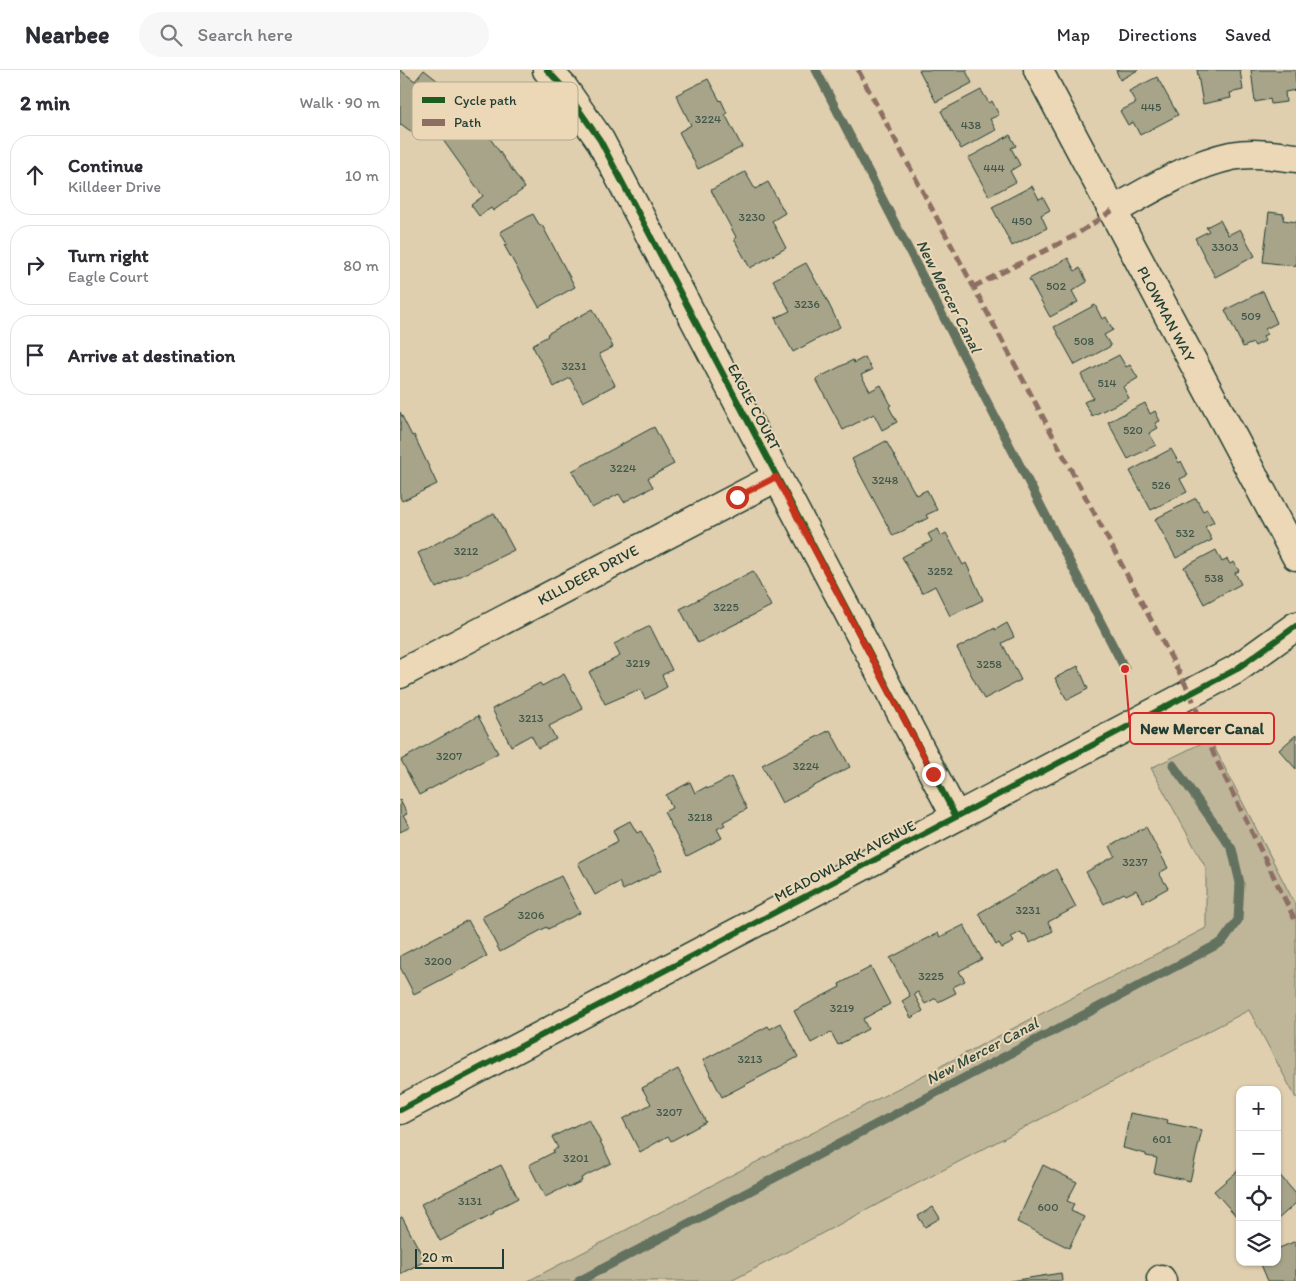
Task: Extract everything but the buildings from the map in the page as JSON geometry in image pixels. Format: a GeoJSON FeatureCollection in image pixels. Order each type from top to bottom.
{"type":"FeatureCollection","features":[{"type":"Feature","properties":{"kind":"street","name":"EAGLE COURT"},"geometry":{"type":"LineString","coordinates":[[547,70],[558,82]]}},
{"type":"Feature","properties":{"kind":"street","name":"PLOWMAN WAY"},"geometry":{"type":"LineString","coordinates":[[1038,70],[1296,556]]}},
{"type":"Feature","properties":{"kind":"street","name":"EAGLE COURT"},"geometry":{"type":"LineString","coordinates":[[578,109],[600,140],[956,817]]}},
{"type":"Feature","properties":{"kind":"street"},"geometry":{"type":"LineString","coordinates":[[1112,211],[1200,165],[1224,158],[1262,154],[1296,158]]}},
{"type":"Feature","properties":{"kind":"street","name":"KILLDEER DRIVE"},"geometry":{"type":"LineString","coordinates":[[400,674],[776,477]]}},
{"type":"Feature","properties":{"kind":"street","name":"MEADOWLARK AVENUE"},"geometry":{"type":"LineString","coordinates":[[400,1110],[1235,670],[1296,626]]}},
{"type":"Feature","properties":{"kind":"shaded area"},"geometry":{"type":"Polygon","coordinates":[[[1210,739],[1296,906],[1296,1098],[1249,1010],[731,1281],[528,1281],[1206,928],[1206,868],[1151,768],[1210,739]]]}},
{"type":"Feature","properties":{"kind":"waterway","name":"New Mercer Canal"},"geometry":{"type":"LineString","coordinates":[[816,70],[1125,669]]}},
{"type":"Feature","properties":{"kind":"waterway","name":"New Mercer Canal"},"geometry":{"type":"LineString","coordinates":[[579,1281],[1222,942],[1238,920],[1240,883],[1232,849],[1173,765]]}},
{"type":"Feature","properties":{"kind":"marked path"},"geometry":{"type":"LineString","coordinates":[[858,70],[1190,693],[1214,755],[1296,922]]}},
{"type":"Feature","properties":{"kind":"marked path"},"geometry":{"type":"LineString","coordinates":[[973,287],[1074,236],[1112,211]]}},
{"type":"Feature","properties":{"kind":"cycle path"},"geometry":{"type":"LineString","coordinates":[[547,70],[558,82]]}},
{"type":"Feature","properties":{"kind":"cycle path"},"geometry":{"type":"LineString","coordinates":[[578,108],[600,140],[956,817]]}},
{"type":"Feature","properties":{"kind":"cycle path"},"geometry":{"type":"LineString","coordinates":[[400,1110],[1235,670],[1296,626]]}},
{"type":"Feature","properties":{"kind":"place","name":"New Mercer Canal"},"geometry":{"type":"Point","coordinates":[1125,669]}},
{"type":"Feature","properties":{"kind":"route"},"geometry":{"type":"LineString","coordinates":[[737,497],[776,477],[933,774]]}}]}
